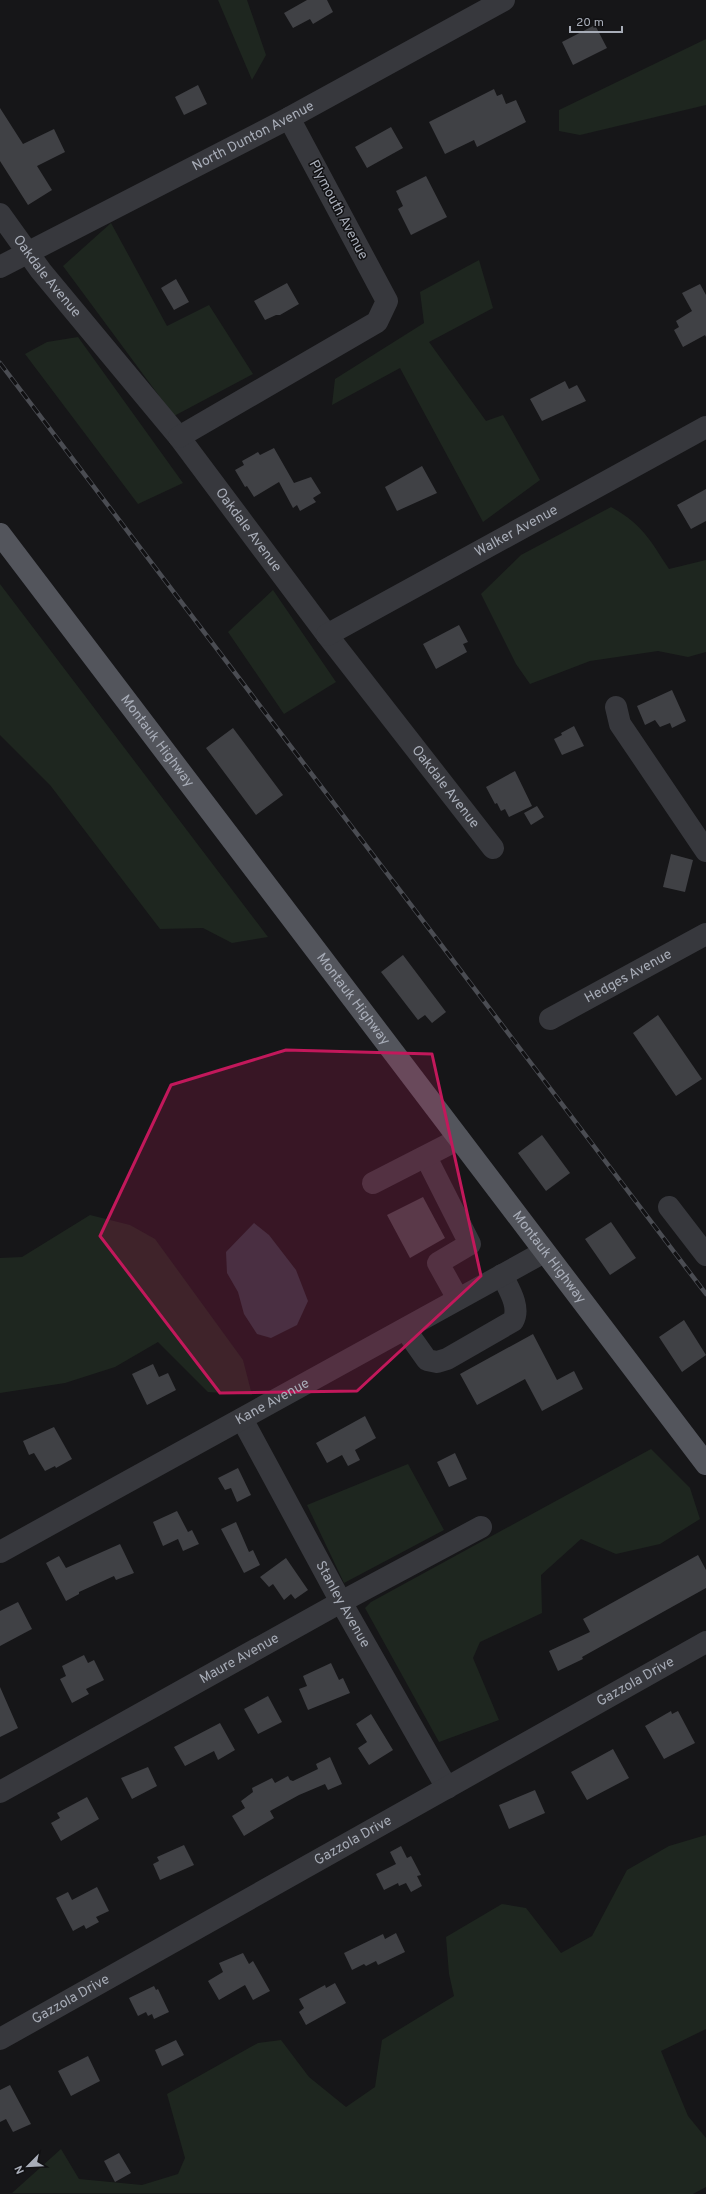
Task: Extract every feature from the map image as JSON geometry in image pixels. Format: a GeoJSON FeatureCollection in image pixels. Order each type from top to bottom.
{"type":"FeatureCollection","features":[{"type":"Feature","properties":{"kind":"main road","name":"Montauk Highway"},"geometry":{"type":"LineString","coordinates":[[0,534],[706,1464]]}},
{"type":"Feature","properties":{"kind":"street","name":"North Dunton Avenue"},"geometry":{"type":"LineString","coordinates":[[0,267],[289,118],[504,0]]}},
{"type":"Feature","properties":{"kind":"street","name":"Plymouth Avenue"},"geometry":{"type":"LineString","coordinates":[[179,437],[377,322],[387,301],[289,118]]}},
{"type":"Feature","properties":{"kind":"street","name":"Oakdale Avenue"},"geometry":{"type":"LineString","coordinates":[[0,214],[27,253],[179,437],[327,635],[493,848]]}},
{"type":"Feature","properties":{"kind":"street","name":"Walker Avenue"},"geometry":{"type":"LineString","coordinates":[[327,635],[706,427]]}},
{"type":"Feature","properties":{"kind":"street"},"geometry":{"type":"LineString","coordinates":[[616,707],[620,724],[706,851]]}},
{"type":"Feature","properties":{"kind":"street","name":"Hedges Avenue"},"geometry":{"type":"LineString","coordinates":[[550,1019],[706,934]]}},
{"type":"Feature","properties":{"kind":"street"},"geometry":{"type":"LineString","coordinates":[[374,1183],[459,1140]]}},
{"type":"Feature","properties":{"kind":"street"},"geometry":{"type":"LineString","coordinates":[[426,1157],[470,1244],[438,1263],[458,1299]]}},
{"type":"Feature","properties":{"kind":"street"},"geometry":{"type":"LineString","coordinates":[[669,1207],[706,1255]]}},
{"type":"Feature","properties":{"kind":"street","name":"Kane Avenue"},"geometry":{"type":"LineString","coordinates":[[0,1552],[544,1252]]}},
{"type":"Feature","properties":{"kind":"street"},"geometry":{"type":"LineString","coordinates":[[405,1329],[427,1360],[437,1362],[447,1359],[513,1321],[517,1315],[516,1307],[502,1275]]}},
{"type":"Feature","properties":{"kind":"street","name":"Stanley Avenue"},"geometry":{"type":"LineString","coordinates":[[242,1419],[341,1602],[447,1788]]}},
{"type":"Feature","properties":{"kind":"street","name":"Maure Avenue"},"geometry":{"type":"LineString","coordinates":[[0,1792],[341,1602],[481,1527]]}},
{"type":"Feature","properties":{"kind":"street","name":"Gazzola Drive"},"geometry":{"type":"LineString","coordinates":[[0,2039],[706,1642]]}},
{"type":"Feature","properties":{"kind":"highlighted area"},"geometry":{"type":"Polygon","coordinates":[[[286,1050],[432,1054],[481,1276],[357,1391],[220,1393],[100,1236],[171,1085],[286,1050]]]}},
{"type":"Feature","properties":{"kind":"shaded area"},"geometry":{"type":"Polygon","coordinates":[[[218,0],[247,0],[266,55],[252,80],[218,0]]]}},
{"type":"Feature","properties":{"kind":"shaded area"},"geometry":{"type":"Polygon","coordinates":[[[706,39],[706,105],[580,135],[559,131],[559,110],[706,39]]]}},
{"type":"Feature","properties":{"kind":"shaded area"},"geometry":{"type":"Polygon","coordinates":[[[111,223],[167,326],[209,305],[253,374],[174,416],[63,266],[111,223]]]}},
{"type":"Feature","properties":{"kind":"shaded area"},"geometry":{"type":"Polygon","coordinates":[[[479,260],[493,308],[429,342],[486,421],[503,415],[540,480],[483,522],[400,368],[332,405],[335,379],[424,323],[420,292],[479,260]]]}},
{"type":"Feature","properties":{"kind":"shaded area"},"geometry":{"type":"Polygon","coordinates":[[[78,337],[183,483],[138,504],[25,354],[47,342],[78,337]]]}},
{"type":"Feature","properties":{"kind":"shaded area"},"geometry":{"type":"Polygon","coordinates":[[[611,507],[622,513],[638,526],[669,569],[706,560],[706,652],[688,657],[658,651],[590,661],[530,684],[516,664],[481,594],[521,555],[611,507]]]}},
{"type":"Feature","properties":{"kind":"shaded area"},"geometry":{"type":"Polygon","coordinates":[[[0,584],[268,937],[232,943],[203,928],[160,929],[50,785],[0,735],[0,584]]]}},
{"type":"Feature","properties":{"kind":"shaded area"},"geometry":{"type":"Polygon","coordinates":[[[273,590],[336,682],[284,714],[228,632],[273,590]]]}},
{"type":"Feature","properties":{"kind":"shaded area"},"geometry":{"type":"Polygon","coordinates":[[[90,1215],[130,1225],[155,1239],[243,1360],[252,1395],[208,1392],[158,1342],[115,1367],[65,1383],[0,1393],[0,1258],[22,1257],[90,1215]]]}},
{"type":"Feature","properties":{"kind":"shaded area"},"geometry":{"type":"Polygon","coordinates":[[[254,1223],[269,1235],[296,1270],[308,1301],[297,1325],[271,1338],[257,1334],[244,1314],[238,1292],[227,1273],[226,1252],[254,1223]]]}},
{"type":"Feature","properties":{"kind":"shaded area"},"geometry":{"type":"Polygon","coordinates":[[[651,1449],[690,1488],[700,1519],[660,1544],[616,1554],[581,1539],[541,1575],[542,1613],[480,1642],[473,1658],[499,1720],[439,1742],[365,1608],[371,1602],[651,1449]]]}},
{"type":"Feature","properties":{"kind":"shaded area"},"geometry":{"type":"Polygon","coordinates":[[[408,1464],[444,1530],[344,1583],[307,1505],[408,1464]]]}},
{"type":"Feature","properties":{"kind":"shaded area"},"geometry":{"type":"Polygon","coordinates":[[[706,1835],[706,2029],[661,2051],[688,2116],[706,2138],[706,2187],[693,2194],[12,2193],[61,2149],[79,2179],[142,2185],[178,2174],[185,2158],[167,2094],[258,2043],[281,2040],[309,2077],[346,2107],[375,2087],[382,2040],[454,1996],[449,1974],[446,1937],[502,1904],[526,1908],[561,1953],[592,1936],[627,1870],[669,1846],[706,1835]]]}},
{"type":"Feature","properties":{"kind":"building"},"geometry":{"type":"Polygon","coordinates":[[[307,0],[327,0],[333,12],[313,24],[310,19],[293,28],[284,13],[307,0]]]}},
{"type":"Feature","properties":{"kind":"building"},"geometry":{"type":"Polygon","coordinates":[[[595,25],[607,48],[573,65],[562,42],[595,25]]]}},
{"type":"Feature","properties":{"kind":"building"},"geometry":{"type":"Polygon","coordinates":[[[198,85],[207,104],[184,115],[175,97],[198,85]]]}},
{"type":"Feature","properties":{"kind":"building"},"geometry":{"type":"Polygon","coordinates":[[[494,89],[497,96],[502,94],[506,104],[516,100],[526,122],[477,147],[474,140],[445,154],[429,122],[494,89]]]}},
{"type":"Feature","properties":{"kind":"building"},"geometry":{"type":"Polygon","coordinates":[[[0,108],[23,144],[54,129],[65,152],[37,166],[52,190],[28,205],[0,161],[0,108]]]}},
{"type":"Feature","properties":{"kind":"building"},"geometry":{"type":"Polygon","coordinates":[[[391,127],[403,148],[367,168],[355,147],[391,127]]]}},
{"type":"Feature","properties":{"kind":"building"},"geometry":{"type":"Polygon","coordinates":[[[426,176],[447,217],[411,235],[398,209],[403,206],[396,191],[426,176]]]}},
{"type":"Feature","properties":{"kind":"building"},"geometry":{"type":"Polygon","coordinates":[[[176,279],[189,302],[174,310],[161,288],[176,279]]]}},
{"type":"Feature","properties":{"kind":"building"},"geometry":{"type":"Polygon","coordinates":[[[287,283],[299,304],[280,315],[276,315],[265,320],[254,301],[287,283]]]}},
{"type":"Feature","properties":{"kind":"building"},"geometry":{"type":"Polygon","coordinates":[[[700,284],[706,295],[706,337],[705,335],[683,347],[674,330],[679,327],[676,321],[692,311],[682,293],[700,284]]]}},
{"type":"Feature","properties":{"kind":"building"},"geometry":{"type":"Polygon","coordinates":[[[565,381],[569,389],[577,385],[586,401],[542,421],[530,399],[565,381]]]}},
{"type":"Feature","properties":{"kind":"building"},"geometry":{"type":"Polygon","coordinates":[[[274,448],[294,483],[311,477],[321,493],[313,498],[316,502],[300,511],[297,505],[293,508],[279,482],[254,497],[247,486],[245,487],[235,470],[244,465],[242,461],[258,452],[260,455],[274,448]]]}},
{"type":"Feature","properties":{"kind":"building"},"geometry":{"type":"Polygon","coordinates":[[[422,466],[437,493],[397,511],[385,487],[422,466]]]}},
{"type":"Feature","properties":{"kind":"building"},"geometry":{"type":"Polygon","coordinates":[[[706,489],[706,521],[691,529],[677,505],[706,489]]]}},
{"type":"Feature","properties":{"kind":"building"},"geometry":{"type":"Polygon","coordinates":[[[459,625],[468,642],[463,644],[467,652],[436,669],[423,644],[459,625]]]}},
{"type":"Feature","properties":{"kind":"building"},"geometry":{"type":"Polygon","coordinates":[[[672,690],[686,721],[672,728],[670,723],[660,727],[655,720],[645,725],[637,706],[672,690]]]}},
{"type":"Feature","properties":{"kind":"building"},"geometry":{"type":"Polygon","coordinates":[[[574,726],[584,746],[562,755],[554,739],[562,735],[561,733],[574,726]]]}},
{"type":"Feature","properties":{"kind":"building"},"geometry":{"type":"Polygon","coordinates":[[[233,728],[283,795],[256,815],[206,748],[233,728]]]}},
{"type":"Feature","properties":{"kind":"building"},"geometry":{"type":"Polygon","coordinates":[[[515,771],[532,806],[509,817],[505,809],[501,811],[497,803],[495,804],[486,787],[515,771]]]}},
{"type":"Feature","properties":{"kind":"building"},"geometry":{"type":"Polygon","coordinates":[[[537,806],[544,817],[531,825],[524,813],[537,806]]]}},
{"type":"Feature","properties":{"kind":"building"},"geometry":{"type":"Polygon","coordinates":[[[671,854],[693,860],[685,892],[663,887],[671,854]]]}},
{"type":"Feature","properties":{"kind":"building"},"geometry":{"type":"Polygon","coordinates":[[[403,955],[446,1012],[432,1023],[425,1015],[418,1020],[381,972],[403,955]]]}},
{"type":"Feature","properties":{"kind":"building"},"geometry":{"type":"Polygon","coordinates":[[[658,1015],[702,1079],[676,1096],[633,1033],[658,1015]]]}},
{"type":"Feature","properties":{"kind":"building"},"geometry":{"type":"Polygon","coordinates":[[[542,1135],[570,1173],[546,1191],[518,1153],[542,1135]]]}},
{"type":"Feature","properties":{"kind":"building"},"geometry":{"type":"Polygon","coordinates":[[[423,1197],[445,1238],[410,1258],[387,1215],[423,1197]]]}},
{"type":"Feature","properties":{"kind":"building"},"geometry":{"type":"Polygon","coordinates":[[[611,1222],[636,1258],[610,1275],[585,1239],[611,1222]]]}},
{"type":"Feature","properties":{"kind":"building"},"geometry":{"type":"Polygon","coordinates":[[[684,1320],[706,1355],[682,1372],[659,1337],[684,1320]]]}},
{"type":"Feature","properties":{"kind":"building"},"geometry":{"type":"Polygon","coordinates":[[[533,1334],[557,1380],[574,1371],[583,1389],[542,1411],[525,1379],[477,1405],[460,1374],[533,1334]]]}},
{"type":"Feature","properties":{"kind":"building"},"geometry":{"type":"Polygon","coordinates":[[[153,1364],[159,1377],[168,1373],[176,1390],[147,1405],[132,1374],[153,1364]]]}},
{"type":"Feature","properties":{"kind":"building"},"geometry":{"type":"Polygon","coordinates":[[[365,1416],[376,1438],[355,1450],[360,1460],[348,1466],[342,1455],[327,1463],[316,1443],[365,1416]]]}},
{"type":"Feature","properties":{"kind":"building"},"geometry":{"type":"Polygon","coordinates":[[[54,1427],[72,1459],[56,1468],[55,1466],[45,1471],[34,1453],[29,1455],[23,1441],[54,1427]]]}},
{"type":"Feature","properties":{"kind":"building"},"geometry":{"type":"Polygon","coordinates":[[[455,1453],[467,1479],[449,1487],[437,1462],[455,1453]]]}},
{"type":"Feature","properties":{"kind":"building"},"geometry":{"type":"Polygon","coordinates":[[[238,1468],[251,1495],[237,1502],[231,1488],[225,1490],[218,1478],[238,1468]]]}},
{"type":"Feature","properties":{"kind":"building"},"geometry":{"type":"Polygon","coordinates":[[[177,1511],[188,1532],[192,1530],[199,1544],[183,1551],[178,1539],[163,1546],[153,1522],[177,1511]]]}},
{"type":"Feature","properties":{"kind":"building"},"geometry":{"type":"Polygon","coordinates":[[[236,1522],[249,1552],[253,1550],[260,1565],[244,1573],[221,1529],[236,1522]]]}},
{"type":"Feature","properties":{"kind":"building"},"geometry":{"type":"Polygon","coordinates":[[[120,1544],[134,1573],[116,1580],[114,1576],[79,1592],[79,1594],[66,1601],[46,1563],[59,1556],[66,1568],[120,1544]]]}},
{"type":"Feature","properties":{"kind":"building"},"geometry":{"type":"Polygon","coordinates":[[[698,1555],[706,1570],[706,1588],[582,1657],[583,1659],[558,1671],[549,1651],[590,1632],[583,1619],[698,1555]]]}},
{"type":"Feature","properties":{"kind":"building"},"geometry":{"type":"Polygon","coordinates":[[[286,1558],[308,1590],[295,1599],[291,1594],[284,1600],[273,1584],[269,1587],[260,1577],[286,1558]]]}},
{"type":"Feature","properties":{"kind":"building"},"geometry":{"type":"Polygon","coordinates":[[[18,1602],[32,1629],[0,1646],[0,1611],[18,1602]]]}},
{"type":"Feature","properties":{"kind":"building"},"geometry":{"type":"Polygon","coordinates":[[[84,1655],[88,1663],[94,1660],[104,1680],[86,1689],[89,1694],[72,1703],[60,1679],[66,1676],[62,1666],[84,1655]]]}},
{"type":"Feature","properties":{"kind":"building"},"geometry":{"type":"Polygon","coordinates":[[[331,1663],[339,1680],[343,1678],[350,1693],[308,1710],[299,1689],[307,1686],[303,1676],[331,1663]]]}},
{"type":"Feature","properties":{"kind":"building"},"geometry":{"type":"Polygon","coordinates":[[[0,1687],[18,1728],[0,1737],[0,1687]]]}},
{"type":"Feature","properties":{"kind":"building"},"geometry":{"type":"Polygon","coordinates":[[[268,1696],[282,1722],[258,1734],[244,1709],[268,1696]]]}},
{"type":"Feature","properties":{"kind":"building"},"geometry":{"type":"Polygon","coordinates":[[[671,1711],[672,1714],[678,1711],[695,1743],[664,1759],[645,1726],[671,1711]]]}},
{"type":"Feature","properties":{"kind":"building"},"geometry":{"type":"Polygon","coordinates":[[[371,1714],[393,1750],[369,1765],[358,1748],[367,1742],[356,1724],[371,1714]]]}},
{"type":"Feature","properties":{"kind":"building"},"geometry":{"type":"Polygon","coordinates":[[[220,1723],[235,1750],[218,1760],[214,1751],[185,1766],[174,1747],[220,1723]]]}},
{"type":"Feature","properties":{"kind":"building"},"geometry":{"type":"Polygon","coordinates":[[[613,1749],[629,1778],[587,1800],[571,1772],[613,1749]]]}},
{"type":"Feature","properties":{"kind":"building"},"geometry":{"type":"Polygon","coordinates":[[[330,1757],[342,1784],[328,1790],[325,1784],[299,1795],[270,1811],[274,1818],[244,1836],[232,1816],[245,1808],[241,1801],[253,1792],[252,1788],[272,1778],[275,1783],[288,1776],[290,1780],[293,1781],[318,1769],[316,1764],[330,1757]]]}},
{"type":"Feature","properties":{"kind":"building"},"geometry":{"type":"Polygon","coordinates":[[[148,1767],[157,1786],[132,1799],[121,1778],[148,1767]]]}},
{"type":"Feature","properties":{"kind":"building"},"geometry":{"type":"Polygon","coordinates":[[[535,1790],[545,1813],[509,1829],[499,1805],[535,1790]]]}},
{"type":"Feature","properties":{"kind":"building"},"geometry":{"type":"Polygon","coordinates":[[[87,1797],[99,1819],[61,1841],[51,1823],[60,1818],[57,1813],[87,1797]]]}},
{"type":"Feature","properties":{"kind":"building"},"geometry":{"type":"Polygon","coordinates":[[[184,1845],[194,1865],[160,1880],[153,1864],[159,1861],[157,1857],[184,1845]]]}},
{"type":"Feature","properties":{"kind":"building"},"geometry":{"type":"Polygon","coordinates":[[[401,1846],[407,1858],[411,1856],[421,1875],[417,1876],[422,1886],[411,1892],[406,1883],[399,1886],[398,1883],[384,1890],[376,1874],[396,1864],[390,1852],[401,1846]]]}},
{"type":"Feature","properties":{"kind":"building"},"geometry":{"type":"Polygon","coordinates":[[[97,1887],[109,1911],[96,1917],[99,1922],[86,1929],[84,1925],[73,1931],[56,1898],[68,1892],[72,1900],[97,1887]]]}},
{"type":"Feature","properties":{"kind":"building"},"geometry":{"type":"Polygon","coordinates":[[[396,1933],[405,1952],[378,1965],[376,1961],[366,1966],[364,1964],[352,1970],[344,1953],[383,1934],[385,1939],[396,1933]]]}},
{"type":"Feature","properties":{"kind":"building"},"geometry":{"type":"Polygon","coordinates":[[[243,1953],[249,1964],[253,1961],[270,1991],[253,2000],[245,1985],[219,2000],[208,1981],[223,1972],[219,1963],[243,1953]]]}},
{"type":"Feature","properties":{"kind":"building"},"geometry":{"type":"Polygon","coordinates":[[[335,1983],[346,2003],[306,2025],[299,2012],[304,2008],[299,1999],[325,1985],[326,1988],[335,1983]]]}},
{"type":"Feature","properties":{"kind":"building"},"geometry":{"type":"Polygon","coordinates":[[[154,1986],[156,1990],[158,1989],[169,2012],[154,2019],[152,2014],[148,2016],[146,2012],[138,2016],[129,1998],[154,1986]]]}},
{"type":"Feature","properties":{"kind":"building"},"geometry":{"type":"Polygon","coordinates":[[[176,2040],[184,2055],[162,2066],[155,2050],[176,2040]]]}},
{"type":"Feature","properties":{"kind":"building"},"geometry":{"type":"Polygon","coordinates":[[[88,2056],[100,2081],[71,2096],[58,2071],[88,2056]]]}},
{"type":"Feature","properties":{"kind":"building"},"geometry":{"type":"Polygon","coordinates":[[[10,2085],[31,2124],[13,2132],[6,2119],[0,2122],[0,2090],[10,2085]]]}},
{"type":"Feature","properties":{"kind":"building"},"geometry":{"type":"Polygon","coordinates":[[[119,2153],[131,2173],[115,2182],[104,2161],[119,2153]]]}},
{"type":"Feature","properties":{"kind":"railway"},"geometry":{"type":"LineString","coordinates":[[0,363],[706,1294]]}}]}
